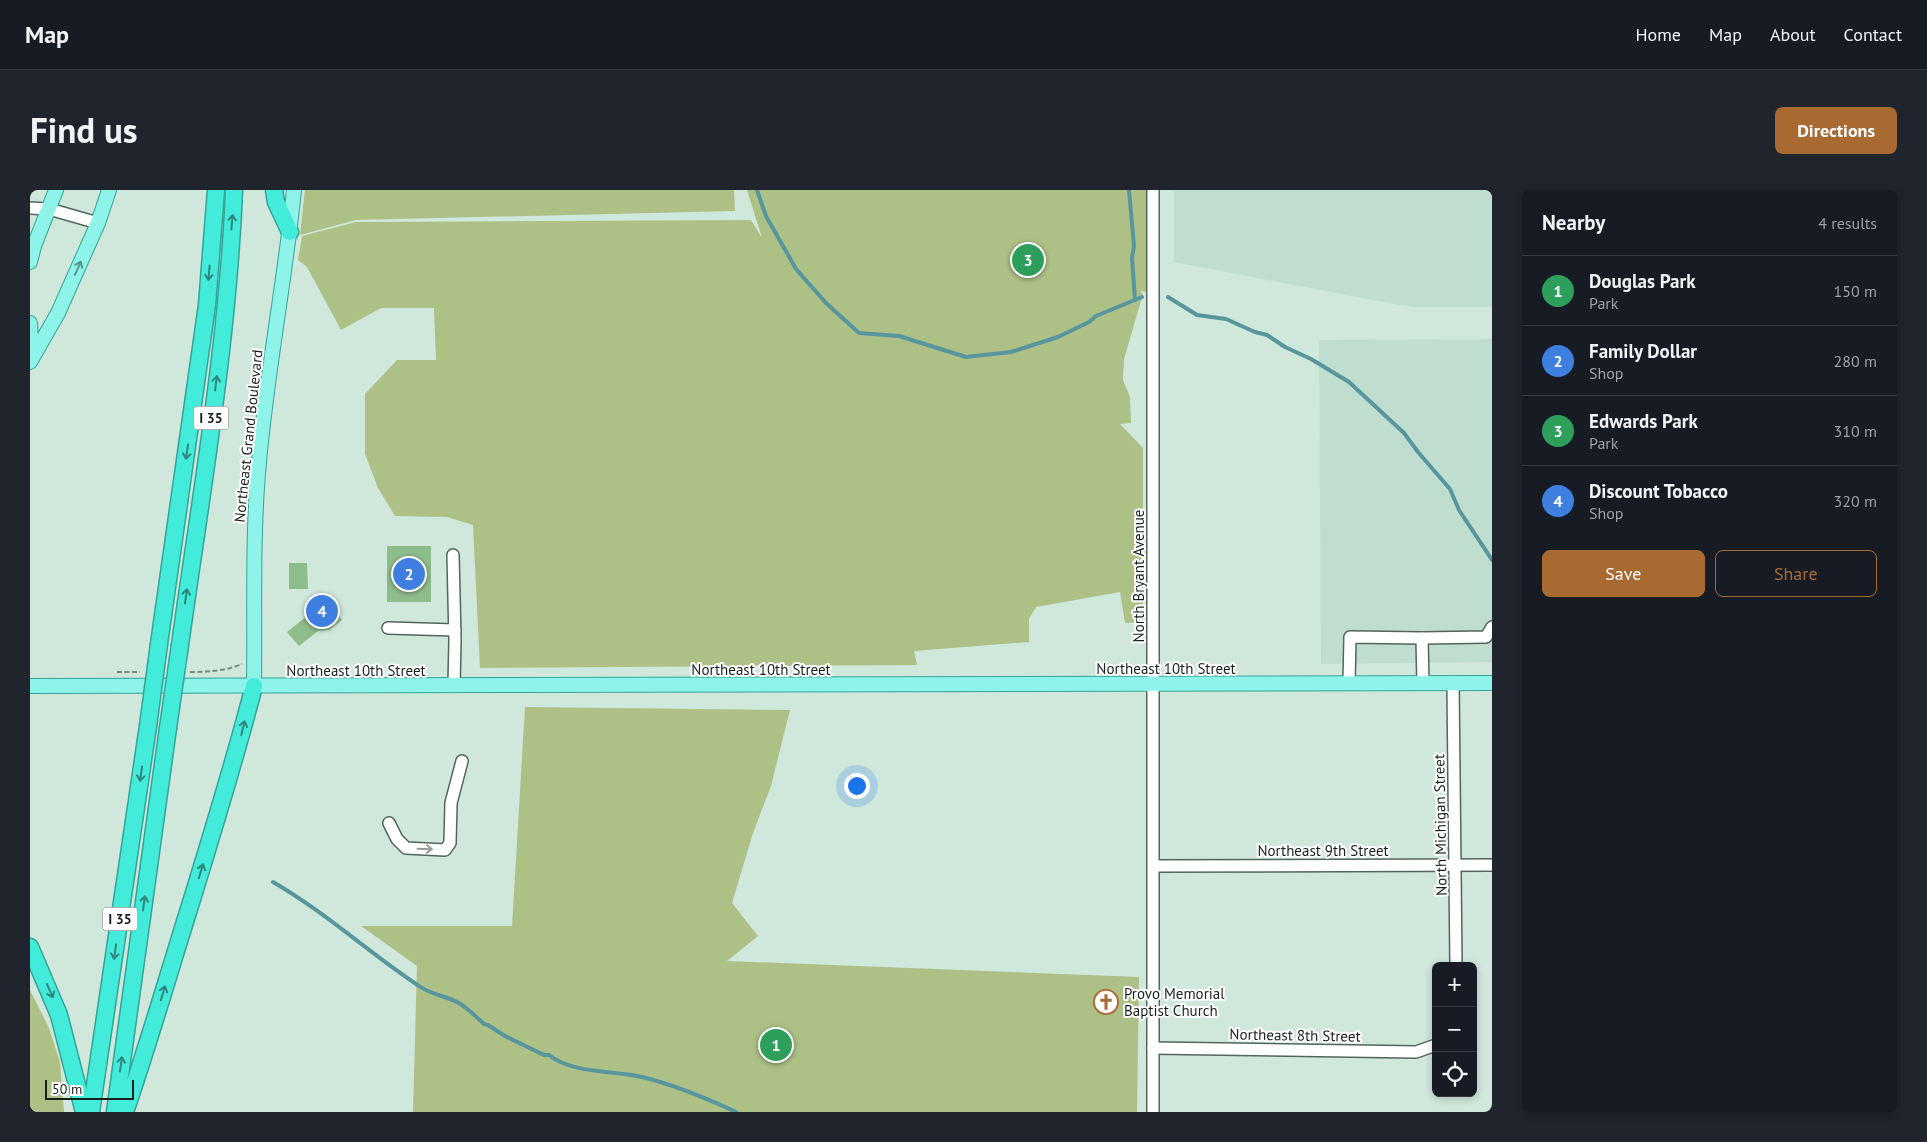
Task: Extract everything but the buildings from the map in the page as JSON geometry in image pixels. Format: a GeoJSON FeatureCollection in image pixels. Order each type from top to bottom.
{"type":"FeatureCollection","features":[{"type":"Feature","properties":{"kind":"highway","name":"I 35"},"geometry":{"type":"LineString","coordinates":[[91,1112],[148,726],[204,322],[216,190]]}},
{"type":"Feature","properties":{"kind":"highway","name":"I 35"},"geometry":{"type":"LineString","coordinates":[[115,1112],[221,338],[234,190]]}},
{"type":"Feature","properties":{"kind":"highway"},"geometry":{"type":"LineString","coordinates":[[274,190],[276,202],[290,232]]}},
{"type":"Feature","properties":{"kind":"highway"},"geometry":{"type":"LineString","coordinates":[[125,1112],[150,1040],[162,995],[233,769],[254,686]]}},
{"type":"Feature","properties":{"kind":"highway"},"geometry":{"type":"LineString","coordinates":[[30,947],[59,1015],[84,1112]]}},
{"type":"Feature","properties":{"kind":"main road"},"geometry":{"type":"LineString","coordinates":[[30,262],[34,246],[56,190]]}},
{"type":"Feature","properties":{"kind":"main road"},"geometry":{"type":"LineString","coordinates":[[31,360],[58,313],[98,223],[109,190]]}},
{"type":"Feature","properties":{"kind":"main road","name":"Northeast Grand Boulevard"},"geometry":{"type":"LineString","coordinates":[[254,686],[254,516],[266,402],[290,232],[294,190]]}},
{"type":"Feature","properties":{"kind":"main road"},"geometry":{"type":"LineString","coordinates":[[30,323],[31,360]]}},
{"type":"Feature","properties":{"kind":"main road","name":"Northeast 10th Street"},"geometry":{"type":"LineString","coordinates":[[30,686],[1492,683]]}},
{"type":"Feature","properties":{"kind":"street","name":"North Bryant Avenue"},"geometry":{"type":"LineString","coordinates":[[1153,190],[1153,1112]]}},
{"type":"Feature","properties":{"kind":"street"},"geometry":{"type":"LineString","coordinates":[[30,208],[49,209],[98,223]]}},
{"type":"Feature","properties":{"kind":"street"},"geometry":{"type":"LineString","coordinates":[[452,555],[455,630],[454,686]]}},
{"type":"Feature","properties":{"kind":"street"},"geometry":{"type":"LineString","coordinates":[[1349,684],[1350,637],[1486,637],[1492,627]]}},
{"type":"Feature","properties":{"kind":"street"},"geometry":{"type":"LineString","coordinates":[[388,628],[455,630]]}},
{"type":"Feature","properties":{"kind":"street"},"geometry":{"type":"LineString","coordinates":[[1422,638],[1423,684]]}},
{"type":"Feature","properties":{"kind":"street","name":"North Michigan Street"},"geometry":{"type":"LineString","coordinates":[[1453,684],[1456,962]]}},
{"type":"Feature","properties":{"kind":"street"},"geometry":{"type":"LineString","coordinates":[[390,823],[397,839],[406,848],[445,850],[450,843],[451,803],[462,761]]}},
{"type":"Feature","properties":{"kind":"street","name":"Northeast 9th Street"},"geometry":{"type":"LineString","coordinates":[[1154,866],[1492,865]]}},
{"type":"Feature","properties":{"kind":"street","name":"Northeast 8th Street"},"geometry":{"type":"LineString","coordinates":[[1153,1048],[1416,1052],[1432,1046]]}},
{"type":"Feature","properties":{"kind":"path"},"geometry":{"type":"LineString","coordinates":[[184,672],[204,672],[228,668],[244,662]]}},
{"type":"Feature","properties":{"kind":"path"},"geometry":{"type":"LineString","coordinates":[[117,672],[146,672]]}},
{"type":"Feature","properties":{"kind":"shaded area"},"geometry":{"type":"Polygon","coordinates":[[[1174,190],[1492,190],[1492,307],[1415,307],[1399,305],[1174,262],[1174,190]]]}},
{"type":"Feature","properties":{"kind":"shaded area"},"geometry":{"type":"Polygon","coordinates":[[[1492,339],[1492,662],[1321,664],[1319,340],[1492,339]]]}},
{"type":"Feature","properties":{"kind":"green space"},"geometry":{"type":"Polygon","coordinates":[[[305,190],[734,190],[735,211],[356,220],[300,235],[305,190]]]}},
{"type":"Feature","properties":{"kind":"green space"},"geometry":{"type":"Polygon","coordinates":[[[747,190],[1146,190],[1147,292],[1140,291],[1143,294],[1124,359],[1123,380],[1130,397],[1131,423],[1120,424],[1143,448],[1143,622],[1125,623],[1120,592],[1036,607],[1029,619],[1029,642],[914,651],[917,665],[480,668],[473,525],[447,517],[395,516],[378,488],[365,454],[365,394],[397,360],[436,360],[434,308],[381,308],[341,330],[307,267],[298,260],[302,236],[356,222],[751,220],[762,238],[747,190]]]}},
{"type":"Feature","properties":{"kind":"green space"},"geometry":{"type":"Polygon","coordinates":[[[525,707],[790,710],[771,786],[753,833],[732,903],[758,936],[727,961],[1139,977],[1137,1112],[413,1112],[417,966],[361,926],[512,926],[525,707]]]}},
{"type":"Feature","properties":{"kind":"green space"},"geometry":{"type":"Polygon","coordinates":[[[30,990],[49,1028],[60,1062],[64,1112],[30,1112],[30,990]]]}},
{"type":"Feature","properties":{"kind":"waterway"},"geometry":{"type":"LineString","coordinates":[[757,190],[766,216],[796,269],[826,303],[859,333],[899,336],[966,357],[1011,352],[1058,337],[1089,322],[1096,316],[1142,297]]}},
{"type":"Feature","properties":{"kind":"waterway"},"geometry":{"type":"LineString","coordinates":[[1129,190],[1134,246],[1132,258],[1135,300]]}},
{"type":"Feature","properties":{"kind":"waterway"},"geometry":{"type":"LineString","coordinates":[[1168,297],[1197,315],[1226,319],[1255,332],[1267,335],[1349,382],[1404,433],[1450,489],[1459,510],[1492,560]]}},
{"type":"Feature","properties":{"kind":"waterway"},"geometry":{"type":"LineString","coordinates":[[273,882],[311,906],[419,986],[461,1004],[484,1024],[505,1036],[569,1065],[594,1071],[631,1075],[654,1080],[690,1092],[736,1112]]}},
{"type":"Feature","properties":{"kind":"place","name":"Edwards Park"},"geometry":{"type":"Point","coordinates":[1028,260]}},
{"type":"Feature","properties":{"kind":"place","name":"Family Dollar"},"geometry":{"type":"Point","coordinates":[409,574]}},
{"type":"Feature","properties":{"kind":"place","name":"Discount Tobacco"},"geometry":{"type":"Point","coordinates":[322,611]}},
{"type":"Feature","properties":{"kind":"place","name":"Provo Memorial Baptist Church"},"geometry":{"type":"Point","coordinates":[1106,1002]}},
{"type":"Feature","properties":{"kind":"place","name":"Douglas Park"},"geometry":{"type":"Point","coordinates":[776,1045]}}]}
